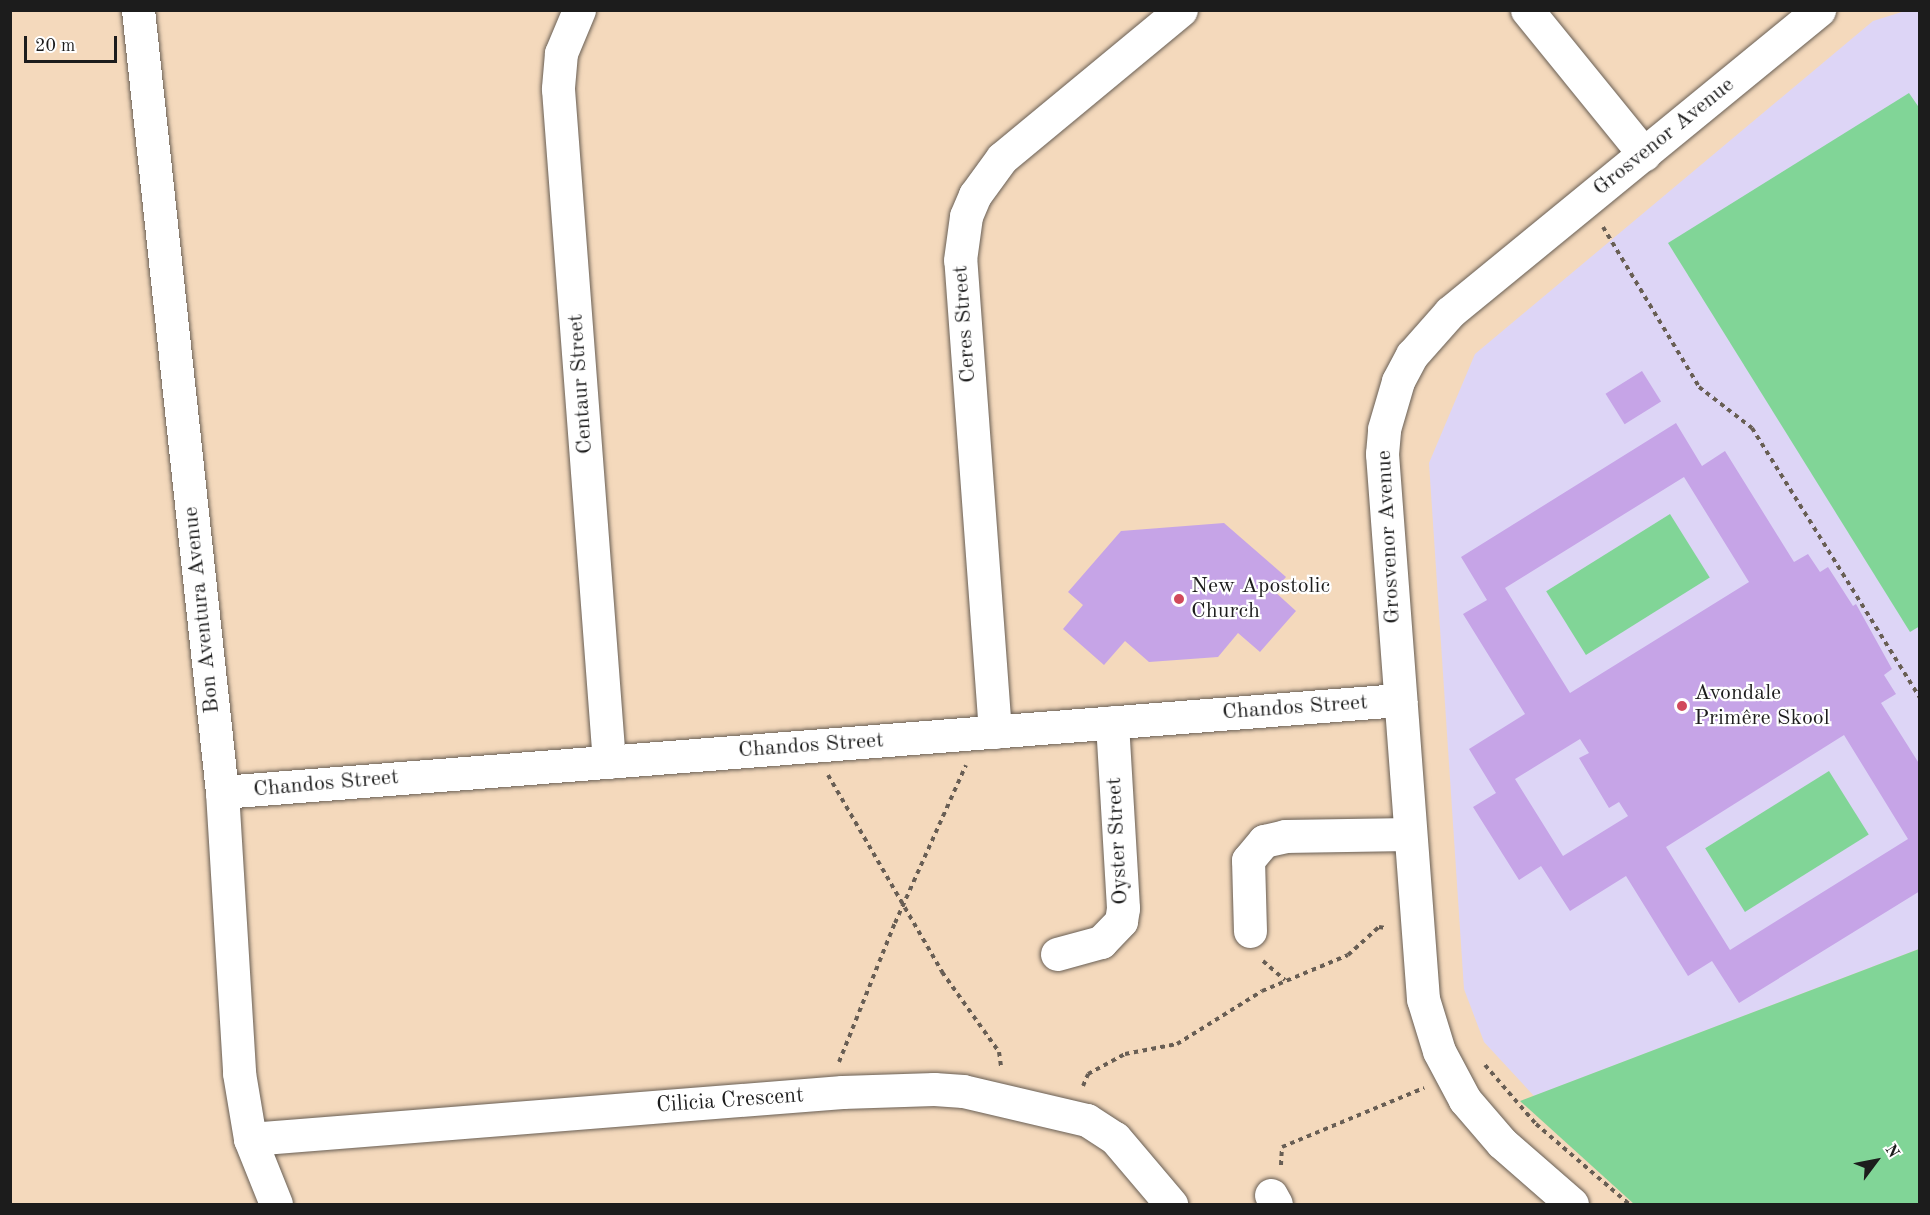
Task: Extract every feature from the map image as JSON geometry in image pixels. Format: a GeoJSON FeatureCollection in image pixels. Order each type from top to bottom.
{"type":"FeatureCollection","features":[{"type":"Feature","properties":{"kind":"street","name":"Bon Aventura Avenue"},"geometry":{"type":"LineString","coordinates":[[138,10],[222,792],[238,1073],[250,1139],[276,1204]]}},
{"type":"Feature","properties":{"kind":"street","name":"Centaur Street"},"geometry":{"type":"LineString","coordinates":[[579,10],[561,53],[558,89],[609,762]]}},
{"type":"Feature","properties":{"kind":"street","name":"Ceres Street"},"geometry":{"type":"LineString","coordinates":[[981,733],[960,260],[966,216],[975,195],[1002,158],[1181,10]]}},
{"type":"Feature","properties":{"kind":"street"},"geometry":{"type":"LineString","coordinates":[[1527,10],[1644,154]]}},
{"type":"Feature","properties":{"kind":"street","name":"Grosvenor Avenue"},"geometry":{"type":"LineString","coordinates":[[1572,1204],[1488,1130],[1450,1075],[1423,999],[1416,930],[1382,454],[1390,404],[1398,381],[1412,355],[1450,312],[1820,10]]}},
{"type":"Feature","properties":{"kind":"street","name":"Chandos Street"},"geometry":{"type":"LineString","coordinates":[[222,792],[1400,700]]}},
{"type":"Feature","properties":{"kind":"street","name":"Oyster Street"},"geometry":{"type":"LineString","coordinates":[[1057,954],[1101,942],[1121,921],[1123,908],[1112,722]]}},
{"type":"Feature","properties":{"kind":"street"},"geometry":{"type":"LineString","coordinates":[[1250,931],[1248,860],[1264,841],[1285,836],[1409,834]]}},
{"type":"Feature","properties":{"kind":"street","name":"Cilicia Crescent"},"geometry":{"type":"LineString","coordinates":[[250,1139],[842,1092],[934,1089],[1073,1115],[1115,1138],[1171,1204]]}},
{"type":"Feature","properties":{"kind":"path"},"geometry":{"type":"LineString","coordinates":[[1587,201],[1699,387],[1752,428],[1920,698]]}},
{"type":"Feature","properties":{"kind":"path"},"geometry":{"type":"LineString","coordinates":[[842,1092],[839,1060],[904,904],[981,733]]}},
{"type":"Feature","properties":{"kind":"path"},"geometry":{"type":"LineString","coordinates":[[822,745],[826,771],[863,842],[904,904],[942,972],[980,1030],[999,1052],[1002,1074],[991,1098]]}},
{"type":"Feature","properties":{"kind":"path"},"geometry":{"type":"LineString","coordinates":[[1073,1115],[1088,1074],[1116,1059],[1177,1044],[1262,991],[1348,955],[1379,927],[1416,930]]}},
{"type":"Feature","properties":{"kind":"path"},"geometry":{"type":"LineString","coordinates":[[1273,1200],[1284,1158],[1282,1147],[1450,1075],[1476,1055],[1536,1124],[1629,1204]]}},
{"type":"Feature","properties":{"kind":"shaded area","name":"Avondale Primêre Skool"},"geometry":{"type":"Polygon","coordinates":[[[1905,11],[1919,11],[1919,949],[1534,1096],[1484,1042],[1464,989],[1429,463],[1475,354],[1873,21],[1905,11]]]}},
{"type":"Feature","properties":{"kind":"green space"},"geometry":{"type":"Polygon","coordinates":[[[1909,93],[1920,109],[1920,626],[1910,632],[1668,243],[1909,93]]]}},
{"type":"Feature","properties":{"kind":"green space"},"geometry":{"type":"Polygon","coordinates":[[[1670,514],[1710,578],[1586,655],[1546,591],[1670,514]]]}},
{"type":"Feature","properties":{"kind":"green space"},"geometry":{"type":"Polygon","coordinates":[[[1829,771],[1869,835],[1745,912],[1705,848],[1829,771]]]}},
{"type":"Feature","properties":{"kind":"green space"},"geometry":{"type":"Polygon","coordinates":[[[1919,949],[1919,1204],[1634,1204],[1520,1101],[1919,949]]]}},
{"type":"Feature","properties":{"kind":"building"},"geometry":{"type":"Polygon","coordinates":[[[1642,371],[1661,402],[1625,424],[1606,394],[1642,371]]]}},
{"type":"Feature","properties":{"kind":"building"},"geometry":{"type":"Polygon","coordinates":[[[1676,423],[1702,466],[1725,451],[1794,562],[1808,554],[1820,572],[1828,567],[1853,606],[1856,604],[1892,669],[1884,675],[1896,694],[1881,703],[1920,765],[1920,891],[1739,1003],[1712,961],[1688,976],[1626,876],[1570,911],[1541,866],[1519,880],[1473,807],[1496,793],[1469,749],[1525,714],[1463,614],[1487,600],[1461,557],[1676,423]],[[1684,477],[1505,588],[1570,693],[1749,582],[1684,477]],[[1844,735],[1666,847],[1730,950],[1908,839],[1844,735]],[[1580,739],[1515,779],[1563,856],[1628,816],[1619,802],[1609,808],[1579,758],[1589,753],[1580,739]]]}},
{"type":"Feature","properties":{"kind":"building","name":"New Apostolic Church"},"geometry":{"type":"Polygon","coordinates":[[[1224,523],[1286,577],[1274,591],[1296,611],[1260,652],[1238,633],[1218,657],[1149,662],[1125,641],[1104,665],[1063,629],[1083,605],[1068,592],[1121,531],[1224,523]]]}},
{"type":"Feature","properties":{"kind":"place","name":"New Apostolic Church"},"geometry":{"type":"Point","coordinates":[1179,599]}},
{"type":"Feature","properties":{"kind":"place","name":"Avondale Primêre Skool"},"geometry":{"type":"Point","coordinates":[1682,706]}}]}
